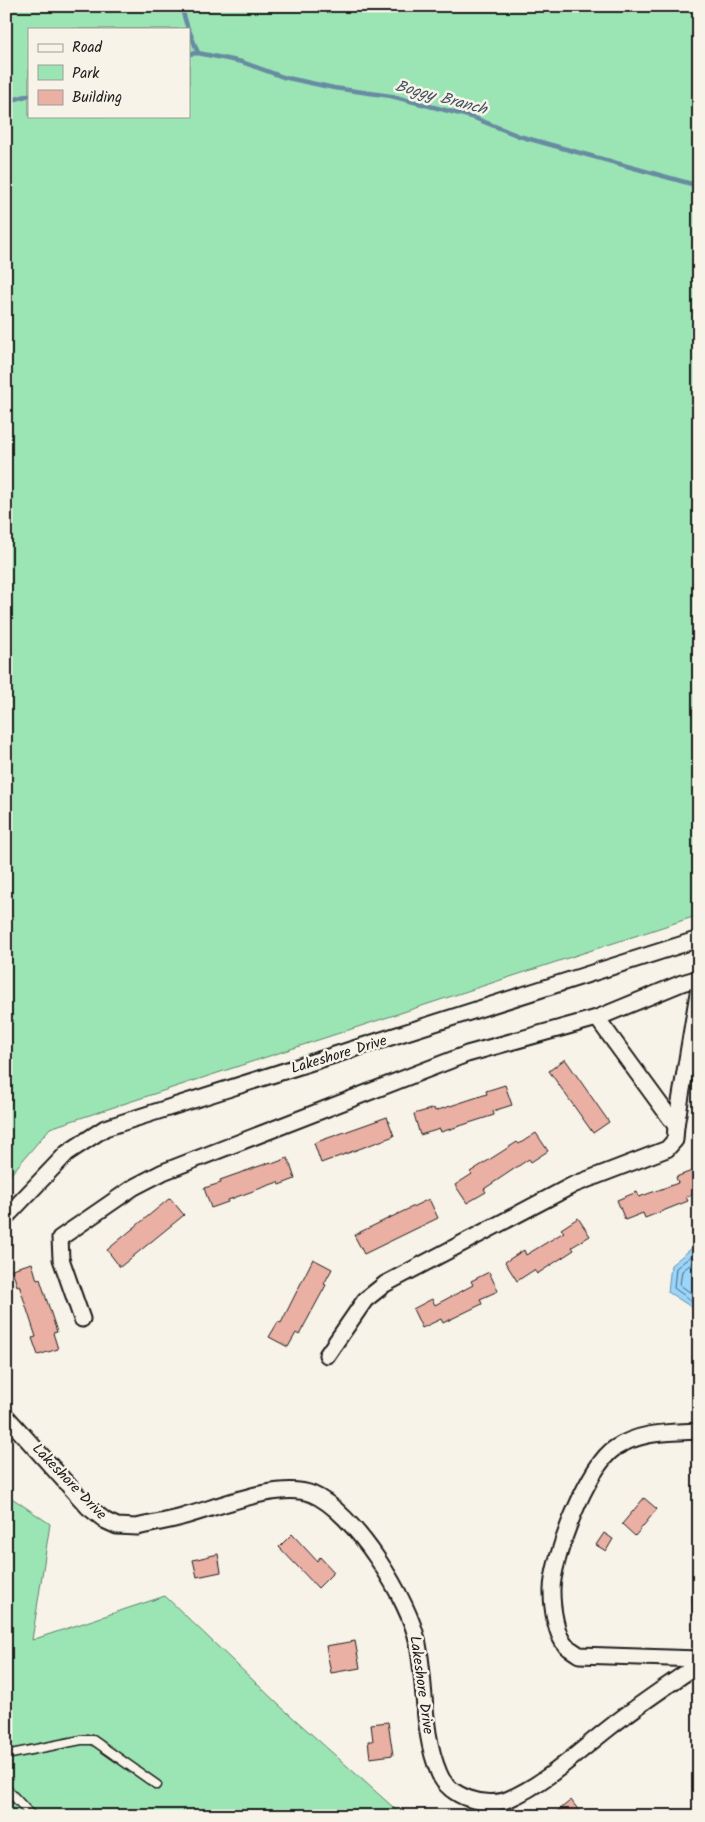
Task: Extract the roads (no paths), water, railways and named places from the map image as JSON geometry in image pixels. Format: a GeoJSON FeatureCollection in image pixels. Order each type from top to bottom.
{"type":"FeatureCollection","features":[{"type":"Feature","properties":{"kind":"street","name":"Lakeshore Drive"},"geometry":{"type":"LineString","coordinates":[[6,1217],[67,1153],[105,1128],[699,939]]}},
{"type":"Feature","properties":{"kind":"street"},"geometry":{"type":"LineString","coordinates":[[82,1319],[61,1259],[60,1238],[134,1188],[163,1172],[467,1054],[598,1018],[682,983],[699,978]]}},
{"type":"Feature","properties":{"kind":"street"},"geometry":{"type":"LineString","coordinates":[[327,1355],[365,1300],[385,1284],[573,1185],[667,1149],[674,1140],[699,987]]}},
{"type":"Feature","properties":{"kind":"street"},"geometry":{"type":"LineString","coordinates":[[598,1018],[676,1126]]}},
{"type":"Feature","properties":{"kind":"street","name":"Lakeshore Drive"},"geometry":{"type":"LineString","coordinates":[[6,1416],[88,1506],[106,1521],[117,1526],[138,1527],[184,1517],[281,1490],[312,1494],[338,1512],[368,1545],[402,1601],[418,1642],[429,1742],[439,1776],[462,1797],[489,1803],[508,1799],[550,1774],[636,1706],[699,1664]]}},
{"type":"Feature","properties":{"kind":"street"},"geometry":{"type":"LineString","coordinates":[[699,1430],[641,1435],[613,1449],[579,1500],[559,1555],[552,1590],[555,1622],[565,1645],[579,1655],[699,1659]]}},
{"type":"Feature","properties":{"kind":"lane"},"geometry":{"type":"LineString","coordinates":[[6,1755],[81,1740],[94,1740],[157,1785]]}},
{"type":"Feature","properties":{"kind":"lane"},"geometry":{"type":"LineString","coordinates":[[6,1788],[32,1816]]}},
{"type":"Feature","properties":{"kind":"water"},"geometry":{"type":"Polygon","coordinates":[[[696,1245],[699,1245],[699,1312],[668,1292],[671,1265],[696,1245]]]}},
{"type":"Feature","properties":{"kind":"waterway","name":"Boggy Branch"},"geometry":{"type":"LineString","coordinates":[[181,6],[188,28]]}},
{"type":"Feature","properties":{"kind":"waterway","name":"Boggy Branch"},"geometry":{"type":"LineString","coordinates":[[190,33],[198,53]]}},
{"type":"Feature","properties":{"kind":"waterway","name":"Boggy Branch"},"geometry":{"type":"LineString","coordinates":[[190,54],[198,53],[242,62],[283,77],[334,88],[391,96],[472,117],[519,136],[699,186]]}},
{"type":"Feature","properties":{"kind":"waterway"},"geometry":{"type":"LineString","coordinates":[[6,102],[28,95]]}}]}
